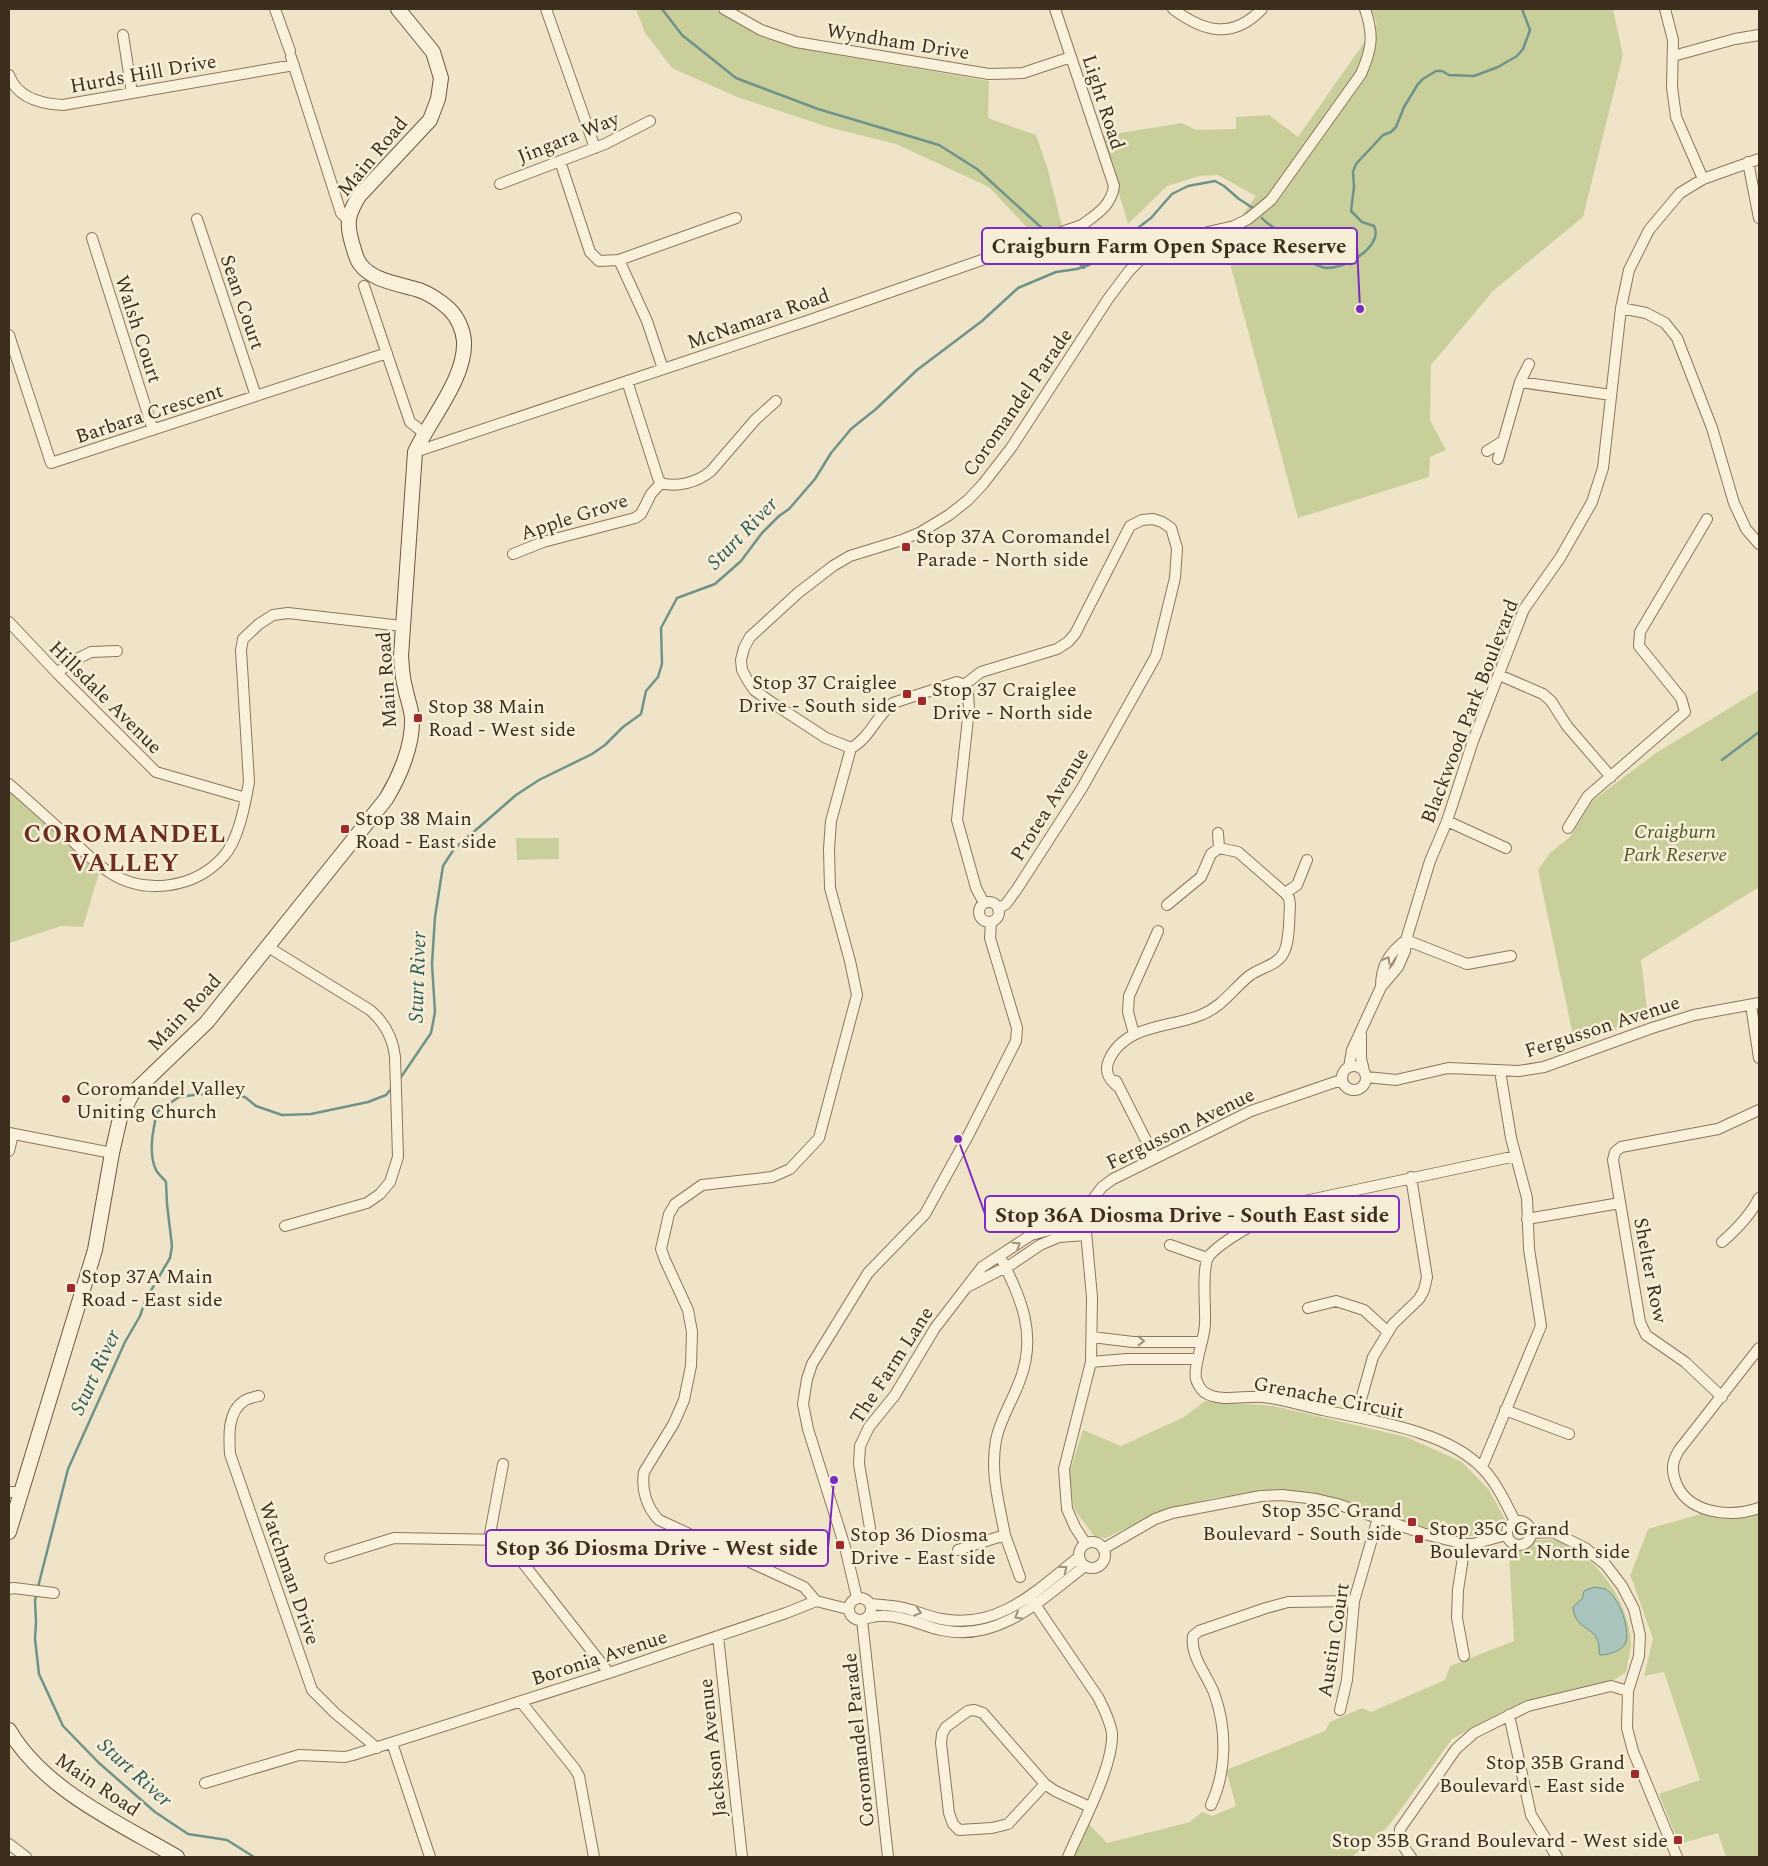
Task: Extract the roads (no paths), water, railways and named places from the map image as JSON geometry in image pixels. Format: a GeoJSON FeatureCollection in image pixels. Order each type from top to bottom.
{"type":"FeatureCollection","features":[{"type":"Feature","properties":{"kind":"main road","name":"Main Road"},"geometry":{"type":"LineString","coordinates":[[9,1532],[15,1492],[95,1250],[120,1118],[132,1094],[207,1022],[386,799],[394,786],[404,760],[411,732],[412,717],[402,671],[402,626],[415,452],[458,374],[463,356],[464,341],[454,314],[438,299],[371,274],[359,264],[349,231],[348,220],[359,196],[430,120],[438,99],[440,78],[433,52],[398,9]]}},
{"type":"Feature","properties":{"kind":"main road","name":"Main Road"},"geometry":{"type":"LineString","coordinates":[[9,1730],[30,1760],[46,1776],[93,1809],[177,1857]]}},
{"type":"Feature","properties":{"kind":"street"},"geometry":{"type":"LineString","coordinates":[[275,9],[341,213],[348,220]]}},
{"type":"Feature","properties":{"kind":"street"},"geometry":{"type":"LineString","coordinates":[[546,9],[595,148]]}},
{"type":"Feature","properties":{"kind":"street","name":"Wyndham Drive"},"geometry":{"type":"LineString","coordinates":[[724,9],[761,30],[796,42],[989,74],[1023,74],[1071,58]]}},
{"type":"Feature","properties":{"kind":"street","name":"Light Road"},"geometry":{"type":"LineString","coordinates":[[1055,9],[1114,186],[1112,196],[1107,205]]}},
{"type":"Feature","properties":{"kind":"street"},"geometry":{"type":"LineString","coordinates":[[1173,9],[1196,24],[1208,29],[1236,27],[1248,22],[1262,9]]}},
{"type":"Feature","properties":{"kind":"street","name":"Coromandel Parade"},"geometry":{"type":"LineString","coordinates":[[851,748],[826,738],[754,690],[742,670],[741,660],[744,648],[750,637],[798,593],[833,566],[850,556],[921,532],[949,515],[968,500],[1011,448],[1108,299],[1129,271],[1144,256],[1169,241],[1234,226],[1269,202],[1361,74],[1370,55],[1372,39],[1371,26],[1365,9]]}},
{"type":"Feature","properties":{"kind":"street"},"geometry":{"type":"LineString","coordinates":[[1665,9],[1673,40],[1672,87],[1676,117],[1703,179]]}},
{"type":"Feature","properties":{"kind":"street"},"geometry":{"type":"LineString","coordinates":[[123,35],[132,93]]}},
{"type":"Feature","properties":{"kind":"street"},"geometry":{"type":"LineString","coordinates":[[1673,56],[1735,39],[1759,35]]}},
{"type":"Feature","properties":{"kind":"street","name":"Hurds Hill Drive"},"geometry":{"type":"LineString","coordinates":[[9,75],[11,81],[23,95],[44,104],[63,105],[132,93],[291,58]]}},
{"type":"Feature","properties":{"kind":"street","name":"Jingara Way"},"geometry":{"type":"LineString","coordinates":[[500,184],[595,148],[650,120]]}},
{"type":"Feature","properties":{"kind":"street","name":"Blackwood Park Boulevard"},"geometry":{"type":"LineString","coordinates":[[1349,1067],[1352,1050],[1381,987],[1381,974],[1385,963],[1395,949],[1406,940],[1430,861],[1447,821],[1474,741],[1524,609],[1560,558],[1592,502],[1603,468],[1621,308],[1629,270],[1649,230],[1680,193],[1703,179],[1759,159]]}},
{"type":"Feature","properties":{"kind":"street"},"geometry":{"type":"LineString","coordinates":[[560,161],[590,252],[599,261],[620,260],[736,218]]}},
{"type":"Feature","properties":{"kind":"street"},"geometry":{"type":"LineString","coordinates":[[1748,162],[1759,218]]}},
{"type":"Feature","properties":{"kind":"street","name":"McNamara Road"},"geometry":{"type":"LineString","coordinates":[[415,452],[810,320],[1082,224],[1107,205]]}},
{"type":"Feature","properties":{"kind":"street","name":"Sean Court"},"geometry":{"type":"LineString","coordinates":[[197,219],[256,396]]}},
{"type":"Feature","properties":{"kind":"street","name":"Walsh Court"},"geometry":{"type":"LineString","coordinates":[[92,238],[153,430]]}},
{"type":"Feature","properties":{"kind":"street"},"geometry":{"type":"LineString","coordinates":[[620,260],[647,321],[663,369]]}},
{"type":"Feature","properties":{"kind":"street"},"geometry":{"type":"LineString","coordinates":[[364,286],[410,422],[424,433]]}},
{"type":"Feature","properties":{"kind":"street"},"geometry":{"type":"LineString","coordinates":[[1621,308],[1646,313],[1665,323],[1677,338],[1712,428],[1734,503],[1746,529],[1759,544]]}},
{"type":"Feature","properties":{"kind":"street","name":"Barbara Crescent"},"geometry":{"type":"LineString","coordinates":[[9,334],[51,463],[387,353]]}},
{"type":"Feature","properties":{"kind":"street"},"geometry":{"type":"LineString","coordinates":[[1498,459],[1520,382],[1529,364]]}},
{"type":"Feature","properties":{"kind":"street"},"geometry":{"type":"LineString","coordinates":[[627,381],[661,484],[672,486],[703,478],[711,472],[755,420],[776,401]]}},
{"type":"Feature","properties":{"kind":"street"},"geometry":{"type":"LineString","coordinates":[[1520,382],[1611,395]]}},
{"type":"Feature","properties":{"kind":"street"},"geometry":{"type":"LineString","coordinates":[[1487,452],[1503,441]]}},
{"type":"Feature","properties":{"kind":"street","name":"Apple Grove"},"geometry":{"type":"LineString","coordinates":[[513,554],[542,542],[635,518],[641,514],[650,494],[661,484]]}},
{"type":"Feature","properties":{"kind":"street","name":"Protea Avenue"},"geometry":{"type":"LineString","coordinates":[[964,685],[982,672],[1057,649],[1068,642],[1075,634],[1130,526],[1142,520],[1154,519],[1171,528],[1177,548],[1175,578],[1156,656],[1082,788],[1017,889],[1006,904],[998,909]]}},
{"type":"Feature","properties":{"kind":"street"},"geometry":{"type":"LineString","coordinates":[[1568,828],[1588,796],[1686,712],[1682,698],[1639,646],[1640,632],[1707,519]]}},
{"type":"Feature","properties":{"kind":"street"},"geometry":{"type":"LineString","coordinates":[[1700,531],[1710,536]]}},
{"type":"Feature","properties":{"kind":"street"},"geometry":{"type":"LineString","coordinates":[[9,784],[108,872],[130,882],[152,886],[175,885],[202,876],[224,856],[235,838],[246,798],[248,782],[240,660],[243,639],[272,615],[288,613],[402,626]]}},
{"type":"Feature","properties":{"kind":"street","name":"Hillsdale Avenue"},"geometry":{"type":"LineString","coordinates":[[9,622],[156,772],[246,798]]}},
{"type":"Feature","properties":{"kind":"street"},"geometry":{"type":"LineString","coordinates":[[57,673],[71,662],[91,652],[117,651]]}},
{"type":"Feature","properties":{"kind":"street"},"geometry":{"type":"LineString","coordinates":[[1499,675],[1543,694],[1552,701],[1567,726],[1611,777]]}},
{"type":"Feature","properties":{"kind":"street"},"geometry":{"type":"LineString","coordinates":[[984,904],[976,888],[957,820],[969,709],[968,693],[964,685],[957,682],[893,704],[885,710],[861,743],[851,748],[832,821],[829,849],[830,888],[850,961],[857,995],[819,1138],[790,1168],[772,1177],[702,1185],[675,1204],[669,1214],[662,1249],[665,1260],[688,1310],[692,1332],[691,1366],[684,1400],[678,1415],[644,1472],[643,1479],[649,1508],[659,1520],[804,1587],[816,1601],[848,1609],[853,1618],[865,1619],[886,1616],[943,1630],[974,1632],[998,1626],[1017,1617],[1032,1600],[1082,1562]]}},
{"type":"Feature","properties":{"kind":"street"},"geometry":{"type":"LineString","coordinates":[[1447,821],[1506,848]]}},
{"type":"Feature","properties":{"kind":"street"},"geometry":{"type":"LineString","coordinates":[[1167,905],[1201,877],[1211,854],[1218,848],[1218,833]]}},
{"type":"Feature","properties":{"kind":"street"},"geometry":{"type":"LineString","coordinates":[[1155,1158],[1117,1086],[1108,1078],[1106,1069],[1113,1053],[1120,1044],[1134,1034],[1201,1015],[1223,1003],[1249,976],[1273,963],[1283,954],[1286,946],[1289,898],[1238,852],[1218,848]]}},
{"type":"Feature","properties":{"kind":"street"},"geometry":{"type":"LineString","coordinates":[[1285,893],[1297,886],[1307,860]]}},
{"type":"Feature","properties":{"kind":"street"},"geometry":{"type":"LineString","coordinates":[[991,903],[998,909],[998,916],[991,922],[985,922],[979,914],[980,908],[984,904],[991,903]]}},
{"type":"Feature","properties":{"kind":"street"},"geometry":{"type":"LineString","coordinates":[[858,1598],[845,1547],[808,1429],[804,1404],[807,1380],[812,1364],[868,1273],[925,1214],[970,1132],[1016,1041],[1017,1028],[990,938],[991,922]]}},
{"type":"Feature","properties":{"kind":"street"},"geometry":{"type":"LineString","coordinates":[[1134,1034],[1128,1012],[1129,996],[1158,931]]}},
{"type":"Feature","properties":{"kind":"street"},"geometry":{"type":"LineString","coordinates":[[1406,940],[1467,964],[1511,956]]}},
{"type":"Feature","properties":{"kind":"street"},"geometry":{"type":"LineString","coordinates":[[268,947],[379,1017],[393,1044],[396,1081],[398,1157],[390,1182],[380,1194],[367,1203],[286,1226]]}},
{"type":"Feature","properties":{"kind":"street"},"geometry":{"type":"LineString","coordinates":[[1755,1004],[1759,1058]]}},
{"type":"Feature","properties":{"kind":"street","name":"Fergusson Avenue"},"geometry":{"type":"LineString","coordinates":[[1365,1074],[1396,1080],[1448,1068],[1519,1071],[1544,1067],[1686,1018],[1755,1004]]}},
{"type":"Feature","properties":{"kind":"street","name":"Blackwood Park Boulevard"},"geometry":{"type":"LineString","coordinates":[[1361,1034],[1361,1058],[1365,1074]]}},
{"type":"Feature","properties":{"kind":"street"},"geometry":{"type":"LineString","coordinates":[[1357,1066],[1365,1074],[1366,1081],[1362,1088],[1354,1090],[1346,1088],[1341,1080],[1342,1074],[1349,1067],[1357,1066]]}},
{"type":"Feature","properties":{"kind":"street"},"geometry":{"type":"LineString","coordinates":[[1482,1467],[1541,1326],[1529,1249],[1527,1198],[1511,1138],[1500,1071]]}},
{"type":"Feature","properties":{"kind":"street","name":"Fergusson Avenue"},"geometry":{"type":"LineString","coordinates":[[1086,1544],[1075,1527],[1067,1509],[1064,1470],[1091,1362],[1092,1297],[1085,1230],[1088,1211],[1093,1199],[1102,1187],[1113,1179],[1251,1111],[1341,1080]]}},
{"type":"Feature","properties":{"kind":"street","name":"Shelter Row"},"geometry":{"type":"LineString","coordinates":[[1722,1397],[1685,1362],[1646,1335],[1640,1322],[1613,1160],[1615,1152],[1621,1147],[1718,1129],[1759,1110]]}},
{"type":"Feature","properties":{"kind":"street"},"geometry":{"type":"LineString","coordinates":[[9,1151],[11,1133],[112,1153]]}},
{"type":"Feature","properties":{"kind":"street"},"geometry":{"type":"LineString","coordinates":[[1170,1245],[1207,1258],[1223,1244],[1285,1207],[1516,1156]]}},
{"type":"Feature","properties":{"kind":"street"},"geometry":{"type":"LineString","coordinates":[[1356,1417],[1373,1357],[1388,1332],[1419,1299],[1427,1278],[1411,1178]]}},
{"type":"Feature","properties":{"kind":"street"},"geometry":{"type":"LineString","coordinates":[[1722,1242],[1736,1230],[1753,1210],[1759,1198]]}},
{"type":"Feature","properties":{"kind":"street","name":"Shelter Row"},"geometry":{"type":"LineString","coordinates":[[1527,1219],[1620,1203]]}},
{"type":"Feature","properties":{"kind":"street","name":"The Farm Lane"},"geometry":{"type":"LineString","coordinates":[[870,1528],[859,1464],[860,1446],[869,1427],[895,1395],[934,1328],[982,1267],[1031,1236],[1044,1231],[1085,1230]]}},
{"type":"Feature","properties":{"kind":"street","name":"The Farm Lane"},"geometry":{"type":"LineString","coordinates":[[967,1287],[1006,1268],[1040,1245],[1059,1237],[1085,1230]]}},
{"type":"Feature","properties":{"kind":"street"},"geometry":{"type":"LineString","coordinates":[[1000,1256],[1021,1300],[1026,1320],[1028,1342],[1027,1359],[1021,1379],[996,1439],[993,1465],[994,1481],[1005,1535],[1020,1577]]}},
{"type":"Feature","properties":{"kind":"street","name":"Grenache Circuit"},"geometry":{"type":"LineString","coordinates":[[1207,1258],[1204,1275],[1206,1326],[1198,1359],[1196,1379],[1202,1391],[1216,1397],[1264,1397],[1425,1434],[1442,1441],[1469,1456],[1482,1467],[1498,1488],[1515,1521]]}},
{"type":"Feature","properties":{"kind":"street"},"geometry":{"type":"LineString","coordinates":[[1308,1308],[1336,1301],[1364,1310],[1388,1332]]}},
{"type":"Feature","properties":{"kind":"street"},"geometry":{"type":"LineString","coordinates":[[1092,1336],[1133,1342],[1202,1342]]}},
{"type":"Feature","properties":{"kind":"street"},"geometry":{"type":"LineString","coordinates":[[1759,1348],[1679,1450],[1674,1460],[1673,1472],[1677,1485],[1686,1498],[1697,1506],[1725,1513],[1750,1511],[1759,1508]]}},
{"type":"Feature","properties":{"kind":"street"},"geometry":{"type":"LineString","coordinates":[[1091,1362],[1128,1359],[1198,1359]]}},
{"type":"Feature","properties":{"kind":"street","name":"Watchman Drive"},"geometry":{"type":"LineString","coordinates":[[259,1396],[244,1401],[237,1408],[230,1425],[230,1454],[312,1690],[335,1714],[377,1748]]}},
{"type":"Feature","properties":{"kind":"street"},"geometry":{"type":"LineString","coordinates":[[1505,1410],[1569,1434]]}},
{"type":"Feature","properties":{"kind":"street"},"geometry":{"type":"LineString","coordinates":[[489,1539],[504,1464]]}},
{"type":"Feature","properties":{"kind":"street"},"geometry":{"type":"LineString","coordinates":[[1103,1549],[1155,1519],[1172,1513],[1261,1496],[1282,1495],[1338,1504],[1428,1535],[1465,1544],[1473,1544],[1506,1535]]}},
{"type":"Feature","properties":{"kind":"street","name":"Austin Court"},"geometry":{"type":"LineString","coordinates":[[1340,1710],[1348,1680],[1354,1601],[1378,1518]]}},
{"type":"Feature","properties":{"kind":"street"},"geometry":{"type":"LineString","coordinates":[[1515,1521],[1526,1523],[1531,1533],[1526,1544],[1518,1546],[1510,1542],[1506,1535],[1509,1525],[1515,1521]]}},
{"type":"Feature","properties":{"kind":"street"},"geometry":{"type":"LineString","coordinates":[[1531,1533],[1552,1532],[1585,1548],[1606,1564],[1622,1586],[1634,1609],[1640,1635],[1639,1656],[1628,1691],[1627,1728],[1633,1751],[1677,1857]]}},
{"type":"Feature","properties":{"kind":"street"},"geometry":{"type":"LineString","coordinates":[[958,1550],[1005,1535]]}},
{"type":"Feature","properties":{"kind":"street"},"geometry":{"type":"LineString","coordinates":[[330,1558],[394,1538],[505,1540],[609,1672]]}},
{"type":"Feature","properties":{"kind":"street"},"geometry":{"type":"LineString","coordinates":[[1094,1542],[1101,1546],[1104,1557],[1101,1564],[1093,1568],[1082,1562],[1080,1550],[1086,1544],[1094,1542]]}},
{"type":"Feature","properties":{"kind":"street"},"geometry":{"type":"LineString","coordinates":[[1464,1656],[1457,1618],[1465,1544]]}},
{"type":"Feature","properties":{"kind":"street"},"geometry":{"type":"LineString","coordinates":[[9,1589],[54,1593]]}},
{"type":"Feature","properties":{"kind":"street"},"geometry":{"type":"LineString","coordinates":[[848,1609],[852,1601],[858,1598],[865,1599],[870,1604],[871,1611],[865,1619]]}},
{"type":"Feature","properties":{"kind":"street"},"geometry":{"type":"LineString","coordinates":[[870,1604],[902,1608],[941,1619],[968,1621],[987,1618],[1032,1600]]}},
{"type":"Feature","properties":{"kind":"street"},"geometry":{"type":"LineString","coordinates":[[1032,1600],[1107,1714],[1112,1732],[1112,1750],[1106,1768],[1068,1857]]}},
{"type":"Feature","properties":{"kind":"street","name":"Boronia Avenue"},"geometry":{"type":"LineString","coordinates":[[205,1783],[300,1755],[345,1757],[377,1748],[718,1636],[816,1601]]}},
{"type":"Feature","properties":{"kind":"street"},"geometry":{"type":"LineString","coordinates":[[1211,1805],[1219,1783],[1224,1735],[1214,1693],[1193,1650],[1193,1636],[1199,1631],[1288,1602],[1354,1601]]}},
{"type":"Feature","properties":{"kind":"street","name":"Coromandel Parade"},"geometry":{"type":"LineString","coordinates":[[865,1619],[888,1857]]}},
{"type":"Feature","properties":{"kind":"street","name":"Jackson Avenue"},"geometry":{"type":"LineString","coordinates":[[718,1636],[742,1857]]}},
{"type":"Feature","properties":{"kind":"street"},"geometry":{"type":"LineString","coordinates":[[1412,1857],[1402,1846],[1399,1837],[1400,1829],[1456,1749],[1474,1732],[1528,1706],[1611,1686],[1628,1691]]}},
{"type":"Feature","properties":{"kind":"street"},"geometry":{"type":"LineString","coordinates":[[520,1702],[579,1776],[594,1857]]}},
{"type":"Feature","properties":{"kind":"street"},"geometry":{"type":"LineString","coordinates":[[1045,1784],[1008,1824],[992,1828],[959,1830],[951,1820],[941,1743],[942,1734],[946,1727],[968,1711],[978,1710],[983,1713],[1045,1784],[1055,1791],[1090,1807]]}},
{"type":"Feature","properties":{"kind":"street"},"geometry":{"type":"LineString","coordinates":[[1509,1715],[1531,1815],[1557,1857]]}},
{"type":"Feature","properties":{"kind":"street"},"geometry":{"type":"LineString","coordinates":[[392,1743],[430,1857]]}},
{"type":"Feature","properties":{"kind":"street"},"geometry":{"type":"LineString","coordinates":[[9,1844],[26,1857]]}},
{"type":"Feature","properties":{"kind":"water"},"geometry":{"type":"Polygon","coordinates":[[[1594,1587],[1605,1589],[1615,1598],[1625,1621],[1626,1642],[1622,1648],[1615,1652],[1600,1655],[1597,1639],[1580,1623],[1574,1614],[1573,1607],[1582,1599],[1584,1591],[1594,1587]]]}},
{"type":"Feature","properties":{"kind":"waterway"},"geometry":{"type":"LineString","coordinates":[[662,9],[682,35],[736,78],[818,109],[939,145],[977,169],[1044,230]]}},
{"type":"Feature","properties":{"kind":"waterway","name":"Sturt River"},"geometry":{"type":"LineString","coordinates":[[1262,218],[1308,261],[1322,267],[1339,266],[1359,257],[1373,242],[1376,234],[1374,226],[1362,222],[1351,211],[1354,187],[1353,172],[1356,164],[1383,135],[1391,132],[1396,127],[1404,107],[1423,79],[1436,71],[1442,71],[1449,75],[1474,76],[1498,67],[1517,56],[1523,49],[1530,30],[1522,9]]}},
{"type":"Feature","properties":{"kind":"waterway","name":"Sturt River"},"geometry":{"type":"LineString","coordinates":[[399,1080],[431,1033],[435,1012],[432,964],[435,917],[443,866],[454,849],[516,795],[539,780],[592,754],[641,714],[646,691],[658,677],[662,664],[661,628],[677,598],[715,584],[741,561],[762,533],[789,509],[815,479],[831,453],[851,429],[876,409],[917,370],[982,321],[1018,288],[1056,272],[1089,265],[1151,218],[1172,194],[1188,186],[1215,181],[1253,208]]}},
{"type":"Feature","properties":{"kind":"waterway"},"geometry":{"type":"LineString","coordinates":[[1062,247],[1084,268]]}},
{"type":"Feature","properties":{"kind":"waterway"},"geometry":{"type":"LineString","coordinates":[[1722,760],[1759,732]]}},
{"type":"Feature","properties":{"kind":"waterway","name":"Sturt River"},"geometry":{"type":"LineString","coordinates":[[38,1587],[68,1469],[125,1342],[140,1316],[146,1299],[170,1258],[172,1246],[166,1182],[156,1170],[152,1156],[157,1112],[179,1097],[201,1094],[245,1097],[256,1106],[282,1115],[311,1114],[368,1102],[386,1095],[392,1088]]}},
{"type":"Feature","properties":{"kind":"waterway","name":"Sturt River"},"geometry":{"type":"LineString","coordinates":[[37,1593],[35,1600],[35,1639],[39,1674],[63,1726],[99,1763],[155,1812],[188,1834],[227,1840],[254,1857]]}},
{"type":"Feature","properties":{"kind":"place","name":"Craigburn Farm Open Space Reserve"},"geometry":{"type":"Point","coordinates":[1360,309]}},
{"type":"Feature","properties":{"kind":"place","name":"Stop 37A Coromandel Parade - North side"},"geometry":{"type":"Point","coordinates":[906,547]}},
{"type":"Feature","properties":{"kind":"place","name":"Stop 37 Craiglee Drive - South side"},"geometry":{"type":"Point","coordinates":[907,694]}},
{"type":"Feature","properties":{"kind":"place","name":"Stop 37 Craiglee Drive - North side"},"geometry":{"type":"Point","coordinates":[922,701]}},
{"type":"Feature","properties":{"kind":"place","name":"Stop 38 Main Road - West side"},"geometry":{"type":"Point","coordinates":[418,718]}},
{"type":"Feature","properties":{"kind":"place","name":"Stop 38 Main Road - East side"},"geometry":{"type":"Point","coordinates":[345,829]}},
{"type":"Feature","properties":{"kind":"place","name":"Coromandel Valley Uniting Church"},"geometry":{"type":"Point","coordinates":[66,1099]}},
{"type":"Feature","properties":{"kind":"place","name":"Stop 36A Diosma Drive - South East side"},"geometry":{"type":"Point","coordinates":[958,1139]}},
{"type":"Feature","properties":{"kind":"place","name":"Stop 37A Main Road - East side"},"geometry":{"type":"Point","coordinates":[71,1288]}},
{"type":"Feature","properties":{"kind":"place","name":"Stop 36 Diosma Drive - West side"},"geometry":{"type":"Point","coordinates":[834,1480]}},
{"type":"Feature","properties":{"kind":"place","name":"Stop 35C Grand Boulevard - South side"},"geometry":{"type":"Point","coordinates":[1412,1522]}},
{"type":"Feature","properties":{"kind":"place","name":"Stop 35C Grand Boulevard - North side"},"geometry":{"type":"Point","coordinates":[1419,1539]}},
{"type":"Feature","properties":{"kind":"place","name":"Stop 36 Diosma Drive - East side"},"geometry":{"type":"Point","coordinates":[840,1545]}},
{"type":"Feature","properties":{"kind":"place","name":"Stop 35B Grand Boulevard - East side"},"geometry":{"type":"Point","coordinates":[1635,1774]}},
{"type":"Feature","properties":{"kind":"place","name":"Stop 35B Grand Boulevard - West side"},"geometry":{"type":"Point","coordinates":[1678,1840]}},
{"type":"Feature","properties":{"kind":"district","name":"COROMANDEL VALLEY"},"geometry":{"type":"Point","coordinates":[125,848]}},
{"type":"Feature","properties":{"kind":"park label","name":"Craigburn Park Reserve"},"geometry":{"type":"Point","coordinates":[1675,842]}}]}
